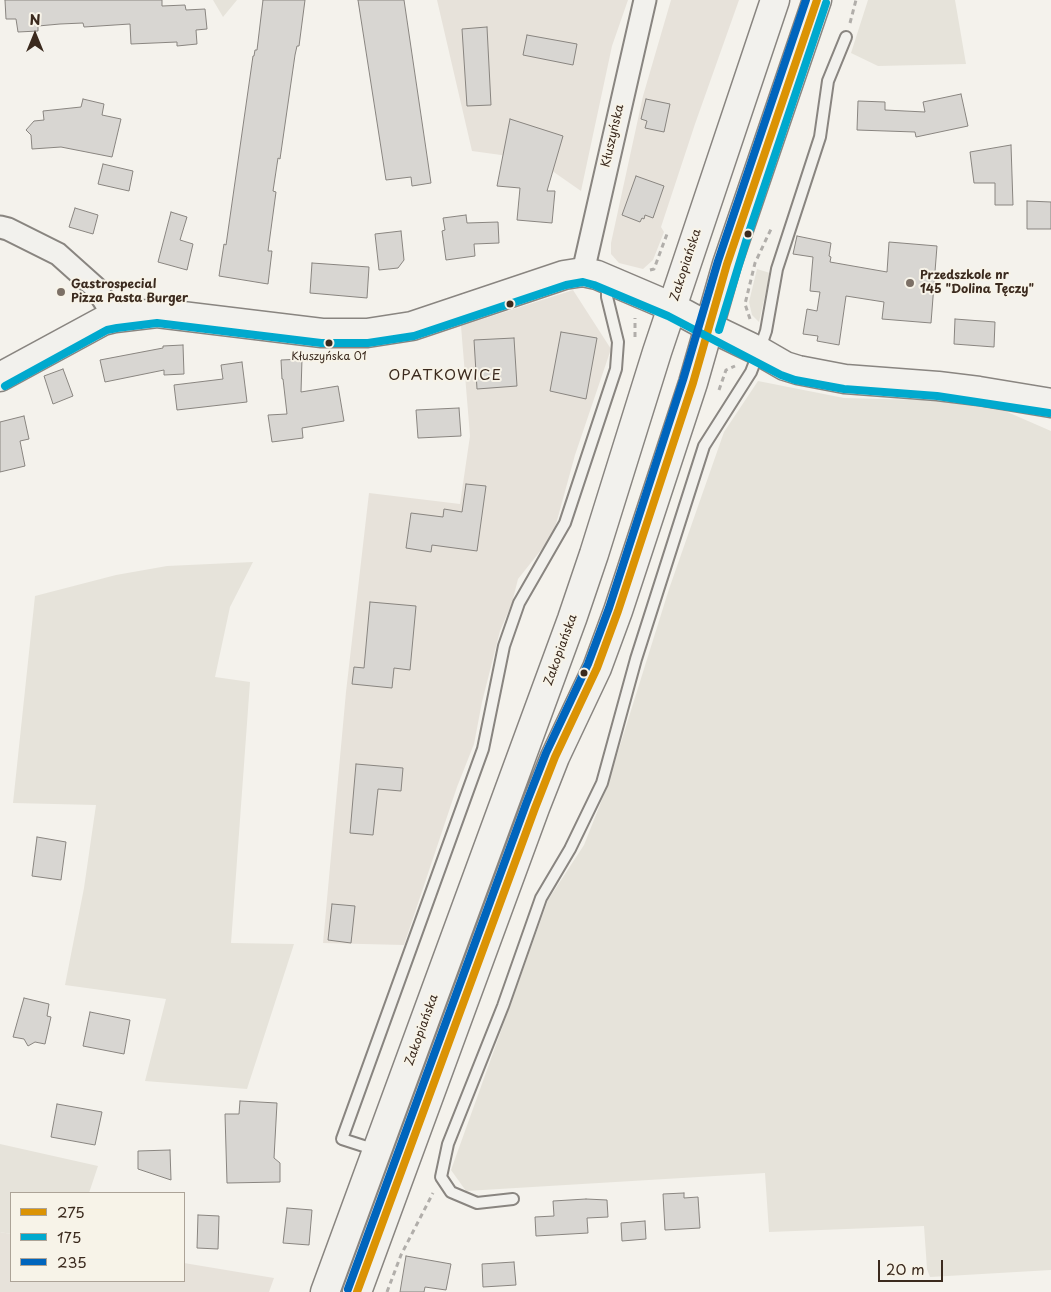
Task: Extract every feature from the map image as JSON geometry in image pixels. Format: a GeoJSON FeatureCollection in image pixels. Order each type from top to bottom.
{"type":"FeatureCollection","features":[{"type":"Feature","properties":{"kind":"main road","name":"Zakopiańska"},"geometry":{"type":"LineString","coordinates":[[325,1292],[572,619],[672,307],[775,0]]}},
{"type":"Feature","properties":{"kind":"main road"},"geometry":{"type":"LineString","coordinates":[[357,1292],[538,800],[555,757],[590,684],[610,634],[690,393],[738,232],[817,0]]}},
{"type":"Feature","properties":{"kind":"main road"},"geometry":{"type":"LineString","coordinates":[[0,377],[103,322],[115,318],[157,314],[322,333],[367,333],[412,326],[564,275],[595,276],[672,307],[785,366],[811,374],[845,379],[942,386],[1051,403]]}},
{"type":"Feature","properties":{"kind":"street","name":"Kłuszyńska"},"geometry":{"type":"LineString","coordinates":[[595,276],[645,0]]}},
{"type":"Feature","properties":{"kind":"street"},"geometry":{"type":"LineString","coordinates":[[0,227],[8,229],[58,254],[96,288],[115,318]]}},
{"type":"Feature","properties":{"kind":"lane"},"geometry":{"type":"LineString","coordinates":[[512,1199],[476,1203],[451,1192],[441,1176],[448,1144],[503,1006],[541,898],[570,849],[602,783],[636,659],[704,446],[751,372],[759,351],[766,330],[777,269],[820,136],[828,81],[846,37]]}},
{"type":"Feature","properties":{"kind":"lane"},"geometry":{"type":"LineString","coordinates":[[377,1151],[342,1139],[483,749],[504,646],[516,611],[565,523],[616,369],[618,342],[607,297],[595,276]]}},
{"type":"Feature","properties":{"kind":"path"},"geometry":{"type":"LineString","coordinates":[[846,37],[856,0]]}},
{"type":"Feature","properties":{"kind":"path"},"geometry":{"type":"LineString","coordinates":[[642,273],[654,268],[667,234]]}},
{"type":"Feature","properties":{"kind":"path"},"geometry":{"type":"LineString","coordinates":[[751,321],[745,304],[755,264]]}},
{"type":"Feature","properties":{"kind":"path"},"geometry":{"type":"LineString","coordinates":[[635,316],[635,344]]}},
{"type":"Feature","properties":{"kind":"path"},"geometry":{"type":"LineString","coordinates":[[718,392],[726,370],[736,366]]}},
{"type":"Feature","properties":{"kind":"path"},"geometry":{"type":"LineString","coordinates":[[388,1292],[401,1255],[441,1176]]}},
{"type":"Feature","properties":{"kind":"shaded area"},"geometry":{"type":"Polygon","coordinates":[[[213,0],[237,0],[223,17],[213,0]]]}},
{"type":"Feature","properties":{"kind":"shaded area"},"geometry":{"type":"Polygon","coordinates":[[[437,0],[628,0],[612,46],[581,191],[548,168],[523,158],[472,151],[437,0]]]}},
{"type":"Feature","properties":{"kind":"shaded area"},"geometry":{"type":"Polygon","coordinates":[[[671,0],[739,0],[661,227],[664,232],[653,260],[643,269],[619,263],[611,254],[611,243],[643,96],[671,0]]]}},
{"type":"Feature","properties":{"kind":"shaded area"},"geometry":{"type":"Polygon","coordinates":[[[868,0],[955,0],[966,64],[878,66],[851,53],[868,0]]]}},
{"type":"Feature","properties":{"kind":"shaded area"},"geometry":{"type":"Polygon","coordinates":[[[757,269],[770,273],[759,322],[752,315],[749,302],[757,269]]]}},
{"type":"Feature","properties":{"kind":"shaded area"},"geometry":{"type":"Polygon","coordinates":[[[573,290],[611,349],[575,455],[553,535],[518,579],[512,603],[500,631],[482,702],[474,744],[457,787],[404,945],[323,943],[346,692],[369,493],[460,504],[470,436],[461,326],[573,290]]]}},
{"type":"Feature","properties":{"kind":"shaded area"},"geometry":{"type":"Polygon","coordinates":[[[758,381],[844,398],[959,401],[1005,411],[1051,431],[1051,1270],[930,1277],[927,1269],[924,1226],[769,1232],[765,1173],[466,1191],[451,1170],[548,900],[584,845],[607,787],[669,589],[724,432],[758,381]]]}},
{"type":"Feature","properties":{"kind":"shaded area"},"geometry":{"type":"Polygon","coordinates":[[[253,562],[230,607],[215,677],[250,682],[231,943],[294,944],[247,1089],[145,1081],[166,999],[65,985],[84,888],[96,805],[13,803],[35,596],[116,575],[167,566],[253,562]]]}},
{"type":"Feature","properties":{"kind":"shaded area"},"geometry":{"type":"Polygon","coordinates":[[[0,1144],[98,1166],[89,1192],[10,1192],[10,1234],[0,1232],[0,1144]]]}},
{"type":"Feature","properties":{"kind":"shaded area"},"geometry":{"type":"Polygon","coordinates":[[[0,1232],[10,1234],[10,1282],[185,1282],[185,1263],[274,1278],[269,1292],[0,1292],[0,1232]]]}},
{"type":"Feature","properties":{"kind":"building"},"geometry":{"type":"Polygon","coordinates":[[[5,0],[162,0],[162,6],[185,5],[186,10],[205,9],[207,29],[196,30],[197,44],[177,46],[177,42],[131,44],[130,24],[84,27],[83,23],[60,24],[38,26],[38,31],[18,32],[16,19],[6,19],[5,0]]]}},
{"type":"Feature","properties":{"kind":"building"},"geometry":{"type":"Polygon","coordinates":[[[263,0],[305,0],[299,46],[297,46],[295,55],[280,159],[278,158],[273,191],[276,192],[268,251],[272,251],[268,284],[219,276],[224,244],[226,245],[253,56],[255,50],[257,50],[263,0]]]}},
{"type":"Feature","properties":{"kind":"building"},"geometry":{"type":"Polygon","coordinates":[[[358,0],[404,0],[431,183],[412,186],[411,177],[386,180],[358,0]]]}},
{"type":"Feature","properties":{"kind":"building"},"geometry":{"type":"Polygon","coordinates":[[[487,27],[491,105],[467,106],[462,29],[487,27]]]}},
{"type":"Feature","properties":{"kind":"building"},"geometry":{"type":"Polygon","coordinates":[[[527,35],[577,44],[573,65],[523,55],[527,35]]]}},
{"type":"Feature","properties":{"kind":"building"},"geometry":{"type":"Polygon","coordinates":[[[961,94],[968,126],[916,137],[915,132],[857,130],[858,101],[885,102],[885,110],[925,112],[923,102],[961,94]]]}},
{"type":"Feature","properties":{"kind":"building"},"geometry":{"type":"Polygon","coordinates":[[[83,99],[104,104],[102,115],[121,119],[112,157],[61,147],[32,149],[31,135],[26,130],[34,121],[44,120],[43,111],[81,107],[83,99]]]}},
{"type":"Feature","properties":{"kind":"building"},"geometry":{"type":"Polygon","coordinates":[[[646,99],[670,104],[664,132],[645,128],[647,121],[641,119],[646,99]]]}},
{"type":"Feature","properties":{"kind":"building"},"geometry":{"type":"Polygon","coordinates":[[[510,119],[563,136],[547,191],[555,191],[552,223],[517,220],[520,188],[497,186],[510,119]]]}},
{"type":"Feature","properties":{"kind":"building"},"geometry":{"type":"Polygon","coordinates":[[[1011,145],[1013,205],[995,205],[995,183],[974,183],[970,152],[1011,145]]]}},
{"type":"Feature","properties":{"kind":"building"},"geometry":{"type":"Polygon","coordinates":[[[103,164],[133,171],[129,191],[98,184],[103,164]]]}},
{"type":"Feature","properties":{"kind":"building"},"geometry":{"type":"Polygon","coordinates":[[[636,176],[664,186],[653,218],[645,215],[644,219],[642,218],[640,222],[622,215],[636,176]]]}},
{"type":"Feature","properties":{"kind":"building"},"geometry":{"type":"Polygon","coordinates":[[[1027,201],[1051,202],[1051,229],[1027,229],[1027,201]]]}},
{"type":"Feature","properties":{"kind":"building"},"geometry":{"type":"Polygon","coordinates":[[[75,208],[98,215],[93,234],[69,227],[75,208]]]}},
{"type":"Feature","properties":{"kind":"building"},"geometry":{"type":"Polygon","coordinates":[[[171,212],[187,217],[180,240],[193,244],[187,270],[158,262],[171,212]]]}},
{"type":"Feature","properties":{"kind":"building"},"geometry":{"type":"Polygon","coordinates":[[[466,215],[467,223],[498,222],[499,243],[474,244],[475,256],[446,260],[442,231],[445,230],[443,218],[466,215]]]}},
{"type":"Feature","properties":{"kind":"building"},"geometry":{"type":"Polygon","coordinates":[[[401,231],[404,260],[398,268],[379,270],[375,234],[401,231]]]}},
{"type":"Feature","properties":{"kind":"building"},"geometry":{"type":"Polygon","coordinates":[[[797,236],[831,243],[830,262],[887,272],[889,242],[937,246],[931,323],[882,319],[884,302],[846,296],[839,345],[817,341],[818,336],[803,334],[807,309],[817,311],[820,292],[810,291],[813,257],[793,254],[797,236]]]}},
{"type":"Feature","properties":{"kind":"building"},"geometry":{"type":"Polygon","coordinates":[[[312,263],[369,267],[367,298],[310,293],[312,263]]]}},
{"type":"Feature","properties":{"kind":"building"},"geometry":{"type":"Polygon","coordinates":[[[955,319],[995,322],[994,347],[954,344],[955,319]]]}},
{"type":"Feature","properties":{"kind":"building"},"geometry":{"type":"Polygon","coordinates":[[[561,332],[597,338],[586,399],[550,391],[561,332]]]}},
{"type":"Feature","properties":{"kind":"building"},"geometry":{"type":"Polygon","coordinates":[[[514,338],[517,386],[477,389],[474,340],[514,338]]]}},
{"type":"Feature","properties":{"kind":"building"},"geometry":{"type":"Polygon","coordinates":[[[183,345],[184,374],[164,375],[164,370],[105,382],[100,360],[163,348],[163,346],[183,345]]]}},
{"type":"Feature","properties":{"kind":"building"},"geometry":{"type":"Polygon","coordinates":[[[302,359],[301,392],[338,386],[344,421],[302,428],[303,438],[272,442],[268,415],[287,414],[281,360],[302,359]]]}},
{"type":"Feature","properties":{"kind":"building"},"geometry":{"type":"Polygon","coordinates":[[[242,362],[247,402],[177,410],[174,385],[223,379],[221,365],[242,362]]]}},
{"type":"Feature","properties":{"kind":"building"},"geometry":{"type":"Polygon","coordinates":[[[63,369],[73,396],[53,404],[44,376],[63,369]]]}},
{"type":"Feature","properties":{"kind":"building"},"geometry":{"type":"Polygon","coordinates":[[[459,408],[461,436],[418,438],[416,410],[459,408]]]}},
{"type":"Feature","properties":{"kind":"building"},"geometry":{"type":"Polygon","coordinates":[[[24,416],[29,439],[20,441],[25,466],[0,472],[0,422],[24,416]]]}},
{"type":"Feature","properties":{"kind":"building"},"geometry":{"type":"Polygon","coordinates":[[[466,484],[486,486],[477,551],[432,545],[431,552],[406,548],[411,513],[443,517],[444,509],[462,512],[466,484]]]}},
{"type":"Feature","properties":{"kind":"building"},"geometry":{"type":"Polygon","coordinates":[[[370,602],[416,606],[410,670],[394,668],[392,688],[352,684],[354,667],[364,668],[370,602]]]}},
{"type":"Feature","properties":{"kind":"building"},"geometry":{"type":"Polygon","coordinates":[[[356,764],[403,768],[401,791],[378,789],[373,835],[350,833],[356,764]]]}},
{"type":"Feature","properties":{"kind":"building"},"geometry":{"type":"Polygon","coordinates":[[[37,837],[66,842],[61,880],[32,876],[37,837]]]}},
{"type":"Feature","properties":{"kind":"building"},"geometry":{"type":"Polygon","coordinates":[[[332,904],[355,906],[351,943],[328,940],[332,904]]]}},
{"type":"Feature","properties":{"kind":"building"},"geometry":{"type":"Polygon","coordinates":[[[24,998],[49,1004],[47,1016],[51,1017],[45,1044],[35,1042],[28,1046],[24,1039],[13,1037],[24,998]]]}},
{"type":"Feature","properties":{"kind":"building"},"geometry":{"type":"Polygon","coordinates":[[[90,1012],[130,1020],[124,1054],[83,1046],[90,1012]]]}},
{"type":"Feature","properties":{"kind":"building"},"geometry":{"type":"Polygon","coordinates":[[[240,1101],[277,1103],[274,1158],[280,1163],[280,1182],[227,1183],[225,1114],[239,1114],[240,1101]]]}},
{"type":"Feature","properties":{"kind":"building"},"geometry":{"type":"Polygon","coordinates":[[[57,1104],[102,1112],[95,1145],[51,1137],[57,1104]]]}},
{"type":"Feature","properties":{"kind":"building"},"geometry":{"type":"Polygon","coordinates":[[[170,1150],[171,1180],[138,1169],[138,1151],[170,1150]]]}},
{"type":"Feature","properties":{"kind":"building"},"geometry":{"type":"Polygon","coordinates":[[[684,1193],[684,1198],[698,1197],[700,1228],[665,1230],[663,1194],[684,1193]]]}},
{"type":"Feature","properties":{"kind":"building"},"geometry":{"type":"Polygon","coordinates":[[[607,1200],[608,1217],[587,1218],[588,1233],[536,1236],[535,1217],[554,1216],[553,1201],[607,1200]]]}},
{"type":"Feature","properties":{"kind":"building"},"geometry":{"type":"Polygon","coordinates":[[[287,1208],[312,1210],[309,1245],[283,1243],[287,1208]]]}},
{"type":"Feature","properties":{"kind":"building"},"geometry":{"type":"Polygon","coordinates":[[[198,1215],[219,1216],[218,1249],[197,1248],[198,1215]]]}},
{"type":"Feature","properties":{"kind":"building"},"geometry":{"type":"Polygon","coordinates":[[[645,1221],[646,1239],[622,1241],[621,1223],[645,1221]]]}},
{"type":"Feature","properties":{"kind":"building"},"geometry":{"type":"Polygon","coordinates":[[[406,1256],[451,1264],[446,1290],[425,1287],[424,1292],[400,1292],[406,1256]]]}},
{"type":"Feature","properties":{"kind":"building"},"geometry":{"type":"Polygon","coordinates":[[[514,1262],[516,1285],[483,1287],[482,1264],[514,1262]]]}},
{"type":"Feature","properties":{"kind":"transit line","name":"235"},"geometry":{"type":"LineString","coordinates":[[348,1289],[526,804],[546,753],[588,664],[609,608],[683,380],[718,261],[806,0]]}},
{"type":"Feature","properties":{"kind":"transit line","name":"275"},"geometry":{"type":"LineString","coordinates":[[357,1292],[535,808],[555,757],[597,668],[618,611],[693,383],[727,264],[817,0]]}},
{"type":"Feature","properties":{"kind":"transit line","name":"175"},"geometry":{"type":"LineString","coordinates":[[719,330],[748,235],[826,3]]}},
{"type":"Feature","properties":{"kind":"transit line","name":"175"},"geometry":{"type":"LineString","coordinates":[[5,386],[107,330],[117,328],[157,323],[321,343],[368,343],[414,336],[566,285],[583,282],[668,316],[781,375],[795,380],[844,389],[937,396],[1049,413]]}},
{"type":"Feature","properties":{"kind":"place","name":"Przedszkole nr 145 \"Dolina Tęczy\""},"geometry":{"type":"Point","coordinates":[910,283]}},
{"type":"Feature","properties":{"kind":"place","name":"Gastrospecial Pizza Pasta Burger"},"geometry":{"type":"Point","coordinates":[61,292]}},
{"type":"Feature","properties":{"kind":"place","name":"Kłuszyńska 01"},"geometry":{"type":"Point","coordinates":[329,343]}},
{"type":"Feature","properties":{"kind":"district","name":"OPATKOWICE"},"geometry":{"type":"Point","coordinates":[445,376]}}]}
